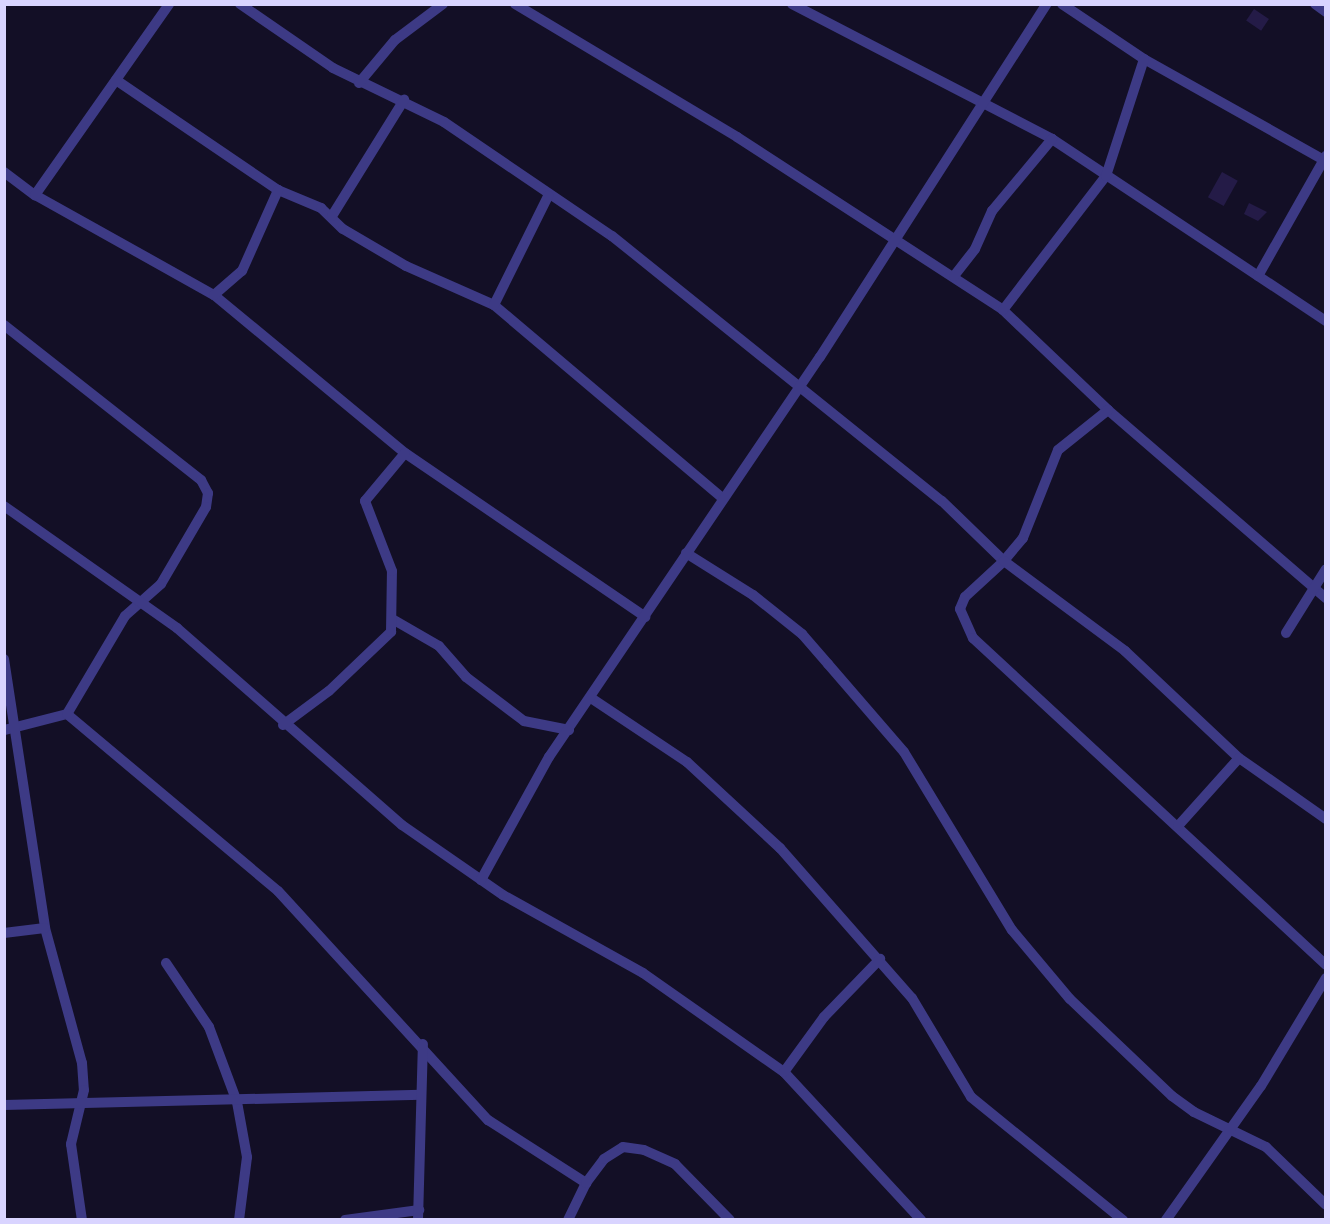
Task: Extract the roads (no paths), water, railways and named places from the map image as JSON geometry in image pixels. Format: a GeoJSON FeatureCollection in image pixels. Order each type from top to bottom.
{"type":"FeatureCollection","features":[{"type":"Feature","properties":{"kind":"street"},"geometry":{"type":"LineString","coordinates":[[35,195],[169,4]]}},
{"type":"Feature","properties":{"kind":"street"},"geometry":{"type":"LineString","coordinates":[[240,4],[359,82],[404,100],[444,122],[548,196],[612,236],[796,388],[942,501],[1004,561],[1125,651],[1239,758],[1326,819]]}},
{"type":"Feature","properties":{"kind":"street"},"geometry":{"type":"LineString","coordinates":[[359,82],[395,40],[443,4]]}},
{"type":"Feature","properties":{"kind":"street"},"geometry":{"type":"LineString","coordinates":[[515,4],[896,238],[1003,310],[1108,410],[1326,597]]}},
{"type":"Feature","properties":{"kind":"street"},"geometry":{"type":"LineString","coordinates":[[792,4],[984,100],[1052,139],[1326,321]]}},
{"type":"Feature","properties":{"kind":"street"},"geometry":{"type":"LineString","coordinates":[[481,880],[569,730],[896,238],[1047,4]]}},
{"type":"Feature","properties":{"kind":"street"},"geometry":{"type":"LineString","coordinates":[[1062,4],[1144,59],[1325,159],[1258,276]]}},
{"type":"Feature","properties":{"kind":"street"},"geometry":{"type":"LineString","coordinates":[[1315,4],[1326,12]]}},
{"type":"Feature","properties":{"kind":"street"},"geometry":{"type":"LineString","coordinates":[[1003,310],[1106,176],[1144,59]]}},
{"type":"Feature","properties":{"kind":"street"},"geometry":{"type":"LineString","coordinates":[[116,80],[278,190],[332,216],[343,229],[406,266],[494,305],[722,498]]}},
{"type":"Feature","properties":{"kind":"street"},"geometry":{"type":"LineString","coordinates":[[332,216],[404,100]]}},
{"type":"Feature","properties":{"kind":"street"},"geometry":{"type":"LineString","coordinates":[[954,276],[975,249],[992,211],[1052,139]]}},
{"type":"Feature","properties":{"kind":"street"},"geometry":{"type":"LineString","coordinates":[[4,172],[35,195],[214,295],[405,453],[645,617]]}},
{"type":"Feature","properties":{"kind":"street"},"geometry":{"type":"LineString","coordinates":[[214,295],[242,271],[278,190]]}},
{"type":"Feature","properties":{"kind":"street"},"geometry":{"type":"LineString","coordinates":[[494,305],[548,196]]}},
{"type":"Feature","properties":{"kind":"street"},"geometry":{"type":"LineString","coordinates":[[4,325],[201,480],[208,493],[206,507],[161,584],[115,631],[67,714],[9,729]]}},
{"type":"Feature","properties":{"kind":"street"},"geometry":{"type":"LineString","coordinates":[[4,340],[18,337]]}},
{"type":"Feature","properties":{"kind":"street"},"geometry":{"type":"LineString","coordinates":[[1108,410],[1058,450],[1023,538],[1004,561],[965,597],[962,622],[1006,670],[1178,825],[1326,964]]}},
{"type":"Feature","properties":{"kind":"street"},"geometry":{"type":"LineString","coordinates":[[284,725],[382,643],[394,620],[392,571],[364,501],[405,453]]}},
{"type":"Feature","properties":{"kind":"street"},"geometry":{"type":"LineString","coordinates":[[4,506],[141,602],[402,825],[481,880],[643,973],[784,1072],[921,1220]]}},
{"type":"Feature","properties":{"kind":"street"},"geometry":{"type":"LineString","coordinates":[[686,553],[802,634],[904,752],[1022,944],[1125,1053],[1194,1112],[1266,1147],[1326,1206]]}},
{"type":"Feature","properties":{"kind":"street"},"geometry":{"type":"LineString","coordinates":[[1286,633],[1313,586],[1326,569]]}},
{"type":"Feature","properties":{"kind":"street"},"geometry":{"type":"LineString","coordinates":[[394,620],[439,646],[466,677],[524,721],[569,730]]}},
{"type":"Feature","properties":{"kind":"street"},"geometry":{"type":"LineString","coordinates":[[4,659],[9,729],[45,928],[82,1063],[80,1106],[71,1144],[82,1220]]}},
{"type":"Feature","properties":{"kind":"street"},"geometry":{"type":"LineString","coordinates":[[591,698],[687,762],[734,804],[880,959],[912,998],[971,1097],[1123,1220]]}},
{"type":"Feature","properties":{"kind":"street"},"geometry":{"type":"LineString","coordinates":[[67,714],[278,891],[507,1136],[586,1183]]}},
{"type":"Feature","properties":{"kind":"street"},"geometry":{"type":"LineString","coordinates":[[1178,825],[1239,758]]}},
{"type":"Feature","properties":{"kind":"street"},"geometry":{"type":"LineString","coordinates":[[4,933],[45,928]]}},
{"type":"Feature","properties":{"kind":"street"},"geometry":{"type":"LineString","coordinates":[[784,1072],[824,1017],[880,959]]}},
{"type":"Feature","properties":{"kind":"street"},"geometry":{"type":"LineString","coordinates":[[166,963],[209,1027],[237,1102],[247,1157],[239,1220]]}},
{"type":"Feature","properties":{"kind":"street"},"geometry":{"type":"LineString","coordinates":[[1166,1220],[1227,1130],[1261,1086],[1326,978]]}},
{"type":"Feature","properties":{"kind":"street"},"geometry":{"type":"LineString","coordinates":[[345,1220],[419,1215],[423,1044]]}},
{"type":"Feature","properties":{"kind":"street"},"geometry":{"type":"LineString","coordinates":[[4,1104],[80,1106],[421,1095]]}},
{"type":"Feature","properties":{"kind":"street"},"geometry":{"type":"LineString","coordinates":[[568,1220],[586,1183],[604,1159],[623,1147],[644,1150],[675,1164],[729,1220]]}}]}
